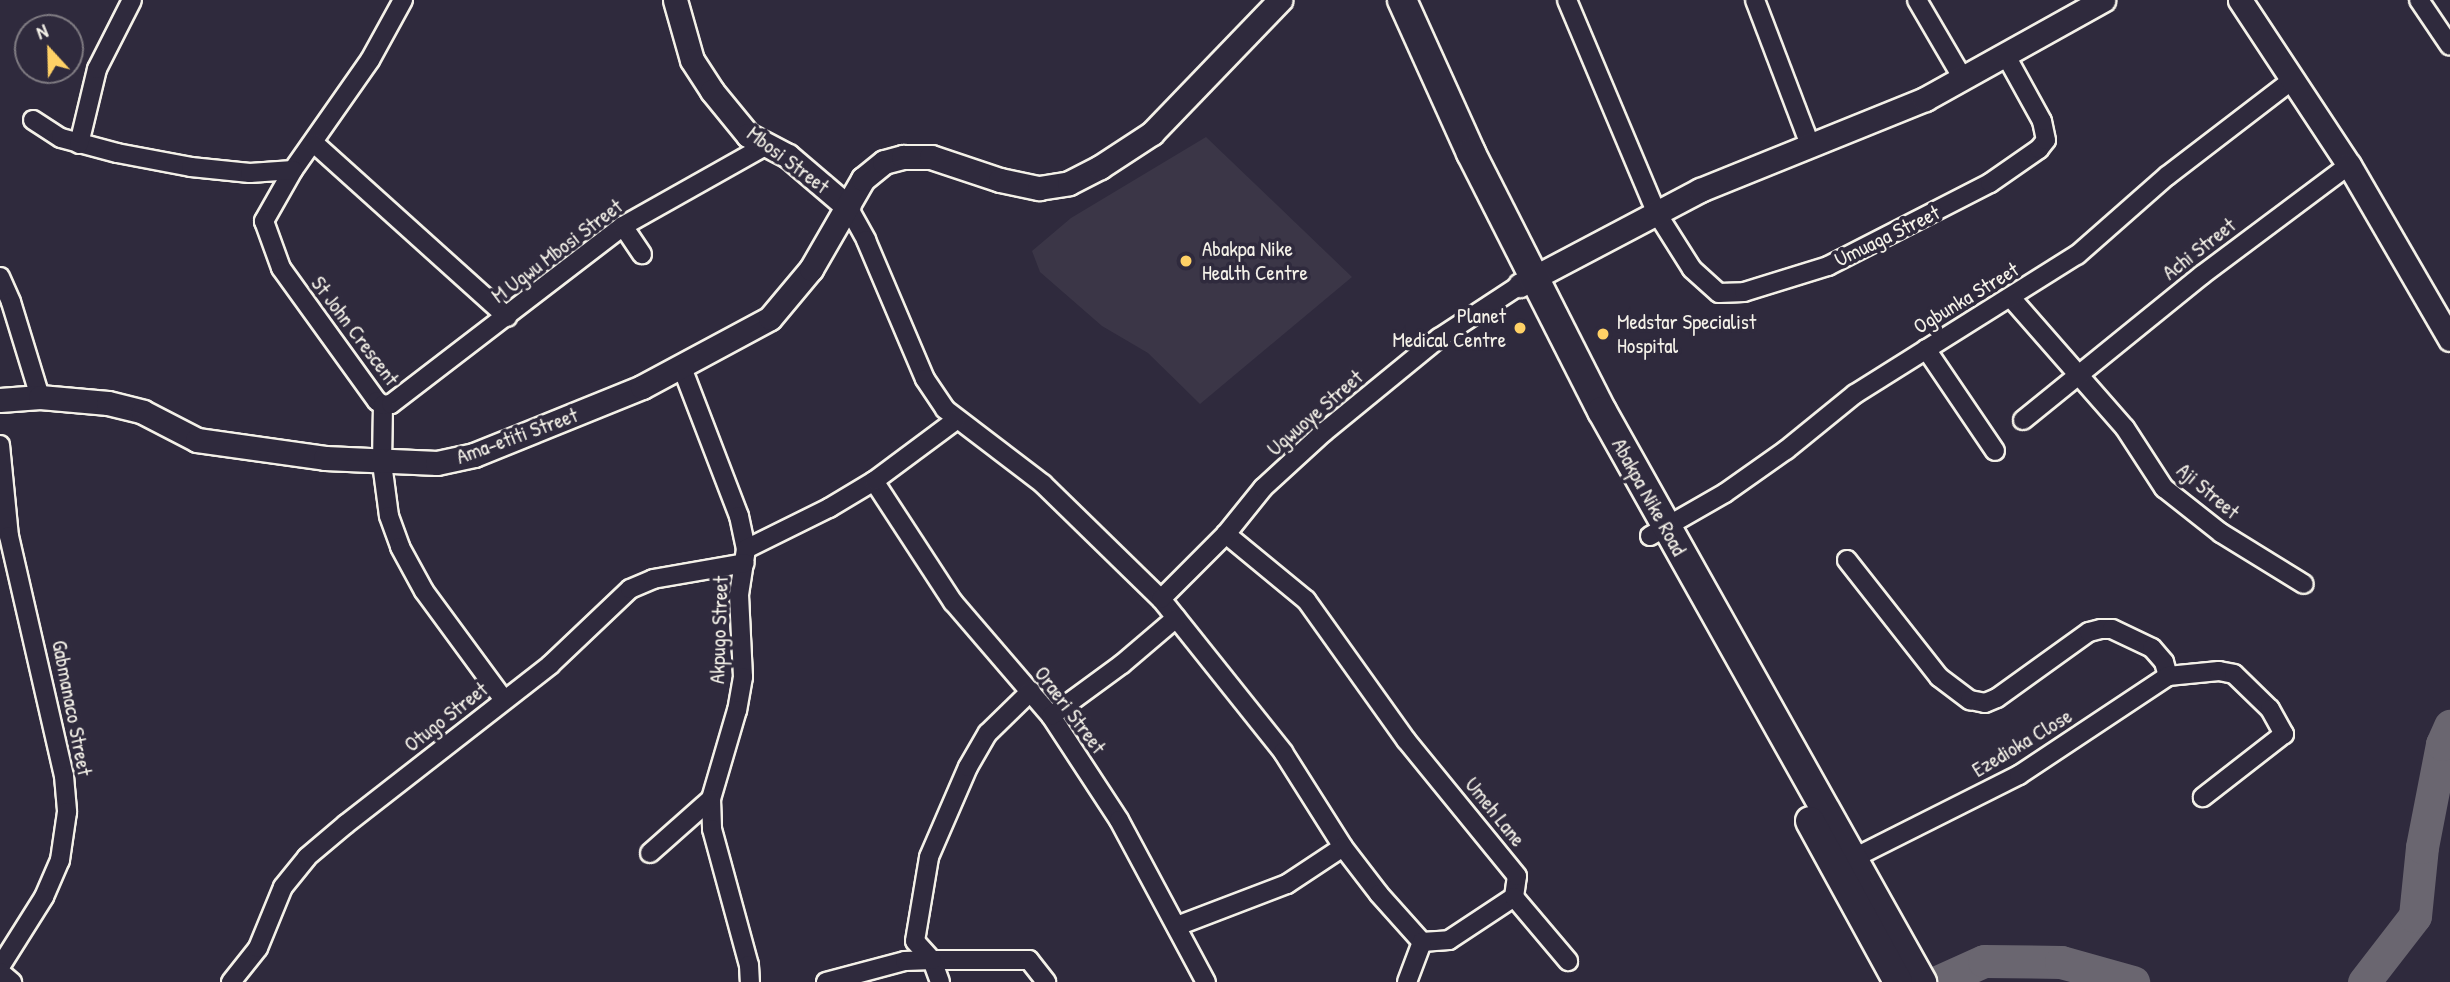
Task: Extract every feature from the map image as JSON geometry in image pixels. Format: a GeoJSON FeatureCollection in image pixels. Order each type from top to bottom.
{"type":"FeatureCollection","features":[{"type":"Feature","properties":{"kind":"main road","name":"Abakpa Nike Road"},"geometry":{"type":"LineString","coordinates":[[1390,0],[1526,282],[1789,780],[1843,863],[1885,940],[1898,982]]}},
{"type":"Feature","properties":{"kind":"main road","name":"Abakpa Nike Road"},"geometry":{"type":"LineString","coordinates":[[1402,0],[1526,282]]}},
{"type":"Feature","properties":{"kind":"main road","name":"Abakpa Nike Road"},"geometry":{"type":"LineString","coordinates":[[1885,940],[1922,982]]}},
{"type":"Feature","properties":{"kind":"street"},"geometry":{"type":"LineString","coordinates":[[79,145],[96,69],[132,0]]}},
{"type":"Feature","properties":{"kind":"street","name":"St John Crescent"},"geometry":{"type":"LineString","coordinates":[[403,0],[370,60],[293,170],[264,221],[269,241],[281,268],[377,401],[383,405],[382,463],[388,516],[400,547],[424,591],[505,700]]}},
{"type":"Feature","properties":{"kind":"street","name":"Mbosi Street"},"geometry":{"type":"LineString","coordinates":[[675,0],[692,60],[712,91],[748,135],[788,156],[848,207]]}},
{"type":"Feature","properties":{"kind":"street","name":"Ama-etiti Street"},"geometry":{"type":"LineString","coordinates":[[0,400],[40,397],[108,403],[142,412],[197,440],[382,463],[437,463],[474,455],[602,405],[770,318],[811,269],[863,179],[884,162],[903,157],[931,157],[1000,180],[1039,188],[1069,183],[1152,133],[1280,0]]}},
{"type":"Feature","properties":{"kind":"street","name":"Umuaga Street"},"geometry":{"type":"LineString","coordinates":[[1567,0],[1656,212],[1692,269],[1719,293],[1744,292],[1828,265],[1990,183],[2039,149],[2046,140],[2042,121],[2006,54]]}},
{"type":"Feature","properties":{"kind":"street"},"geometry":{"type":"LineString","coordinates":[[1755,0],[1810,145]]}},
{"type":"Feature","properties":{"kind":"street"},"geometry":{"type":"LineString","coordinates":[[1917,0],[1962,76]]}},
{"type":"Feature","properties":{"kind":"street"},"geometry":{"type":"LineString","coordinates":[[1526,282],[1656,212],[1810,145],[1897,112],[2103,0]]}},
{"type":"Feature","properties":{"kind":"street"},"geometry":{"type":"LineString","coordinates":[[2239,0],[2349,164],[2450,339]]}},
{"type":"Feature","properties":{"kind":"street"},"geometry":{"type":"LineString","coordinates":[[2419,0],[2450,46]]}},
{"type":"Feature","properties":{"kind":"street","name":"Ogbunka Street"},"geometry":{"type":"LineString","coordinates":[[1658,532],[1725,493],[1786,450],[1855,394],[2012,299],[2077,255],[2167,176],[2292,80]]}},
{"type":"Feature","properties":{"kind":"street"},"geometry":{"type":"LineString","coordinates":[[33,120],[53,135],[79,145],[191,167],[250,173],[293,170]]}},
{"type":"Feature","properties":{"kind":"street"},"geometry":{"type":"LineString","coordinates":[[314,143],[507,317]]}},
{"type":"Feature","properties":{"kind":"street","name":"M Ugwu Mbosi Street"},"geometry":{"type":"LineString","coordinates":[[383,405],[391,404],[623,226],[767,145]]}},
{"type":"Feature","properties":{"kind":"street","name":"Achi Street"},"geometry":{"type":"LineString","coordinates":[[2023,420],[2202,275],[2349,164]]}},
{"type":"Feature","properties":{"kind":"street"},"geometry":{"type":"LineString","coordinates":[[848,207],[866,240],[925,379],[956,420],[1043,484],[1161,599],[1283,752],[1343,847],[1422,942]]}},
{"type":"Feature","properties":{"kind":"street"},"geometry":{"type":"LineString","coordinates":[[623,226],[642,254]]}},
{"type":"Feature","properties":{"kind":"street"},"geometry":{"type":"LineString","coordinates":[[0,277],[11,302],[40,397]]}},
{"type":"Feature","properties":{"kind":"street","name":"Ugwuoye Street"},"geometry":{"type":"LineString","coordinates":[[1161,599],[1226,534],[1263,488],[1324,432],[1439,338],[1526,282]]}},
{"type":"Feature","properties":{"kind":"street","name":"Aji Street"},"geometry":{"type":"LineString","coordinates":[[2012,299],[2038,332],[2080,374],[2125,428],[2164,488],[2221,534],[2304,583]]}},
{"type":"Feature","properties":{"kind":"street"},"geometry":{"type":"LineString","coordinates":[[1926,349],[1995,451]]}},
{"type":"Feature","properties":{"kind":"street","name":"Akpugo Street"},"geometry":{"type":"LineString","coordinates":[[681,365],[739,516],[745,556],[739,595],[743,677],[737,710],[711,799],[712,829],[746,954],[750,982]]}},
{"type":"Feature","properties":{"kind":"street","name":"Otugo Street"},"geometry":{"type":"LineString","coordinates":[[231,982],[258,948],[283,887],[307,857],[356,815],[550,665],[630,589],[653,579],[745,556],[874,481],[956,420]]}},
{"type":"Feature","properties":{"kind":"street","name":"Gabmanaco Street"},"geometry":{"type":"LineString","coordinates":[[0,444],[9,536],[64,776],[67,812],[60,860],[44,897],[0,969]]}},
{"type":"Feature","properties":{"kind":"street","name":"Oraeri Street"},"geometry":{"type":"LineString","coordinates":[[874,481],[953,602],[1051,716],[1119,820],[1206,982]]}},
{"type":"Feature","properties":{"kind":"street","name":"Umeh Lane"},"geometry":{"type":"LineString","coordinates":[[1226,534],[1306,600],[1406,740],[1517,876],[1514,897]]}},
{"type":"Feature","properties":{"kind":"street"},"geometry":{"type":"LineString","coordinates":[[1847,560],[1939,677],[1970,700],[1985,703],[1997,698],[2090,632],[2101,629],[2112,629],[2152,648],[2164,662],[2168,676]]}},
{"type":"Feature","properties":{"kind":"street"},"geometry":{"type":"LineString","coordinates":[[1051,716],[1122,664],[1176,618]]}},
{"type":"Feature","properties":{"kind":"street","name":"Ezedioka Close"},"geometry":{"type":"LineString","coordinates":[[1843,863],[2019,775],[2168,676],[2219,671],[2234,674],[2270,709],[2284,734],[2203,797]]}},
{"type":"Feature","properties":{"kind":"street"},"geometry":{"type":"LineString","coordinates":[[940,982],[927,956],[915,941],[929,857],[937,833],[968,766],[988,733],[1031,691]]}},
{"type":"Feature","properties":{"kind":"street"},"geometry":{"type":"LineString","coordinates":[[650,853],[711,799]]}},
{"type":"Feature","properties":{"kind":"street"},"geometry":{"type":"LineString","coordinates":[[1177,926],[1287,884],[1343,847]]}},
{"type":"Feature","properties":{"kind":"street"},"geometry":{"type":"LineString","coordinates":[[1422,942],[1449,940],[1514,897],[1568,961]]}},
{"type":"Feature","properties":{"kind":"street"},"geometry":{"type":"LineString","coordinates":[[1407,982],[1422,942]]}},
{"type":"Feature","properties":{"kind":"street"},"geometry":{"type":"LineString","coordinates":[[826,982],[927,956],[1030,960],[1046,982]]}},
{"type":"Feature","properties":{"kind":"street"},"geometry":{"type":"LineString","coordinates":[[0,969],[12,982]]}},
{"type":"Feature","properties":{"kind":"shaded area","name":"Abakpa Nike Health Centre"},"geometry":{"type":"Polygon","coordinates":[[[1206,137],[1352,277],[1200,404],[1148,353],[1102,326],[1040,272],[1032,251],[1071,218],[1206,137]]]}},
{"type":"Feature","properties":{"kind":"waterway"},"geometry":{"type":"LineString","coordinates":[[2364,982],[2415,916],[2422,847],[2442,744],[2450,726]]}},
{"type":"Feature","properties":{"kind":"waterway"},"geometry":{"type":"LineString","coordinates":[[1937,982],[1984,961],[2061,962],[2133,982]]}},
{"type":"Feature","properties":{"kind":"place","name":"Abakpa Nike Health Centre"},"geometry":{"type":"Point","coordinates":[1186,261]}},
{"type":"Feature","properties":{"kind":"place","name":"Planet Medical Centre"},"geometry":{"type":"Point","coordinates":[1520,328]}},
{"type":"Feature","properties":{"kind":"place","name":"Medstar Specialist Hospital"},"geometry":{"type":"Point","coordinates":[1603,334]}}]}
